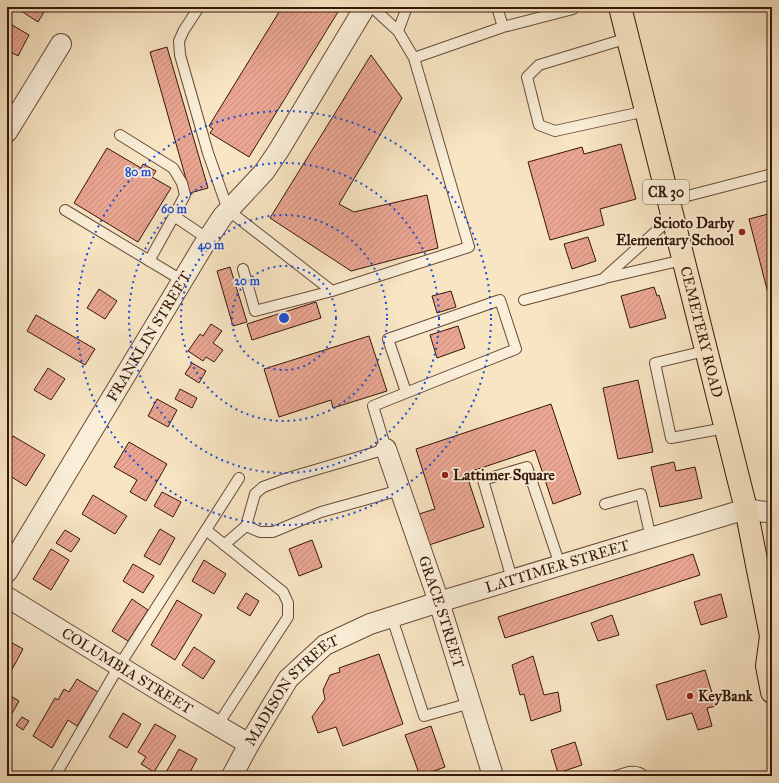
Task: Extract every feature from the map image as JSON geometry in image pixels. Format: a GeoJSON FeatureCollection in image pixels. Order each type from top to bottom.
{"type":"FeatureCollection","features":[{"type":"Feature","properties":{"kind":"main road","name":"CEMETERY ROAD"},"geometry":{"type":"LineString","coordinates":[[620,7],[705,351],[746,509],[772,636],[767,666],[772,692]]}},
{"type":"Feature","properties":{"kind":"street","name":"FRANKLIN STREET"},"geometry":{"type":"LineString","coordinates":[[7,572],[208,239],[228,210],[264,172],[365,7]]}},
{"type":"Feature","properties":{"kind":"street"},"geometry":{"type":"LineString","coordinates":[[7,132],[61,44]]}},
{"type":"Feature","properties":{"kind":"street","name":"GRACE STREET"},"geometry":{"type":"LineString","coordinates":[[386,449],[439,602],[493,776]]}},
{"type":"Feature","properties":{"kind":"street"},"geometry":{"type":"LineString","coordinates":[[746,509],[772,513]]}},
{"type":"Feature","properties":{"kind":"street","name":"LATTIMER STREET"},"geometry":{"type":"LineString","coordinates":[[370,624],[512,579],[746,509]]}},
{"type":"Feature","properties":{"kind":"street","name":"COLUMBIA STREET"},"geometry":{"type":"LineString","coordinates":[[7,597],[217,726],[249,744]]}},
{"type":"Feature","properties":{"kind":"street","name":"MADISON STREET"},"geometry":{"type":"LineString","coordinates":[[232,776],[249,744],[288,679],[325,645],[370,624]]}},
{"type":"Feature","properties":{"kind":"lane"},"geometry":{"type":"LineString","coordinates":[[199,7],[184,30],[179,41],[180,55],[208,153],[228,210],[332,291]]}},
{"type":"Feature","properties":{"kind":"lane"},"geometry":{"type":"LineString","coordinates":[[243,269],[255,311],[332,291],[469,247],[414,58],[398,31],[372,7]]}},
{"type":"Feature","properties":{"kind":"lane"},"geometry":{"type":"LineString","coordinates":[[398,31],[406,7]]}},
{"type":"Feature","properties":{"kind":"lane"},"geometry":{"type":"LineString","coordinates":[[497,7],[503,27]]}},
{"type":"Feature","properties":{"kind":"lane"},"geometry":{"type":"LineString","coordinates":[[414,58],[503,27],[574,9]]}},
{"type":"Feature","properties":{"kind":"lane"},"geometry":{"type":"LineString","coordinates":[[628,38],[538,65],[528,77],[539,126],[555,131],[646,111]]}},
{"type":"Feature","properties":{"kind":"lane"},"geometry":{"type":"LineString","coordinates":[[120,135],[173,168],[182,183],[184,195],[149,261]]}},
{"type":"Feature","properties":{"kind":"lane"},"geometry":{"type":"LineString","coordinates":[[603,279],[670,209],[772,174]]}},
{"type":"Feature","properties":{"kind":"lane"},"geometry":{"type":"LineString","coordinates":[[65,210],[183,281]]}},
{"type":"Feature","properties":{"kind":"lane"},"geometry":{"type":"LineString","coordinates":[[174,216],[208,239]]}},
{"type":"Feature","properties":{"kind":"lane"},"geometry":{"type":"LineString","coordinates":[[524,300],[683,260]]}},
{"type":"Feature","properties":{"kind":"lane"},"geometry":{"type":"LineString","coordinates":[[224,545],[246,526],[255,494],[263,488],[288,478],[386,449],[373,406],[516,349],[500,300],[388,339],[406,392]]}},
{"type":"Feature","properties":{"kind":"lane"},"geometry":{"type":"LineString","coordinates":[[705,351],[655,363],[671,438],[725,428]]}},
{"type":"Feature","properties":{"kind":"lane"},"geometry":{"type":"LineString","coordinates":[[512,579],[483,480],[520,469],[527,467],[560,565]]}},
{"type":"Feature","properties":{"kind":"lane"},"geometry":{"type":"LineString","coordinates":[[55,776],[119,666],[239,478]]}},
{"type":"Feature","properties":{"kind":"lane"},"geometry":{"type":"LineString","coordinates":[[246,526],[260,532],[273,532],[321,512],[400,490]]}},
{"type":"Feature","properties":{"kind":"lane"},"geometry":{"type":"LineString","coordinates":[[605,504],[641,494],[651,538]]}},
{"type":"Feature","properties":{"kind":"lane"},"geometry":{"type":"LineString","coordinates":[[206,530],[283,592],[288,603],[288,617],[217,726]]}},
{"type":"Feature","properties":{"kind":"lane"},"geometry":{"type":"LineString","coordinates":[[392,618],[424,716],[471,703]]}},
{"type":"Feature","properties":{"kind":"lane"},"geometry":{"type":"LineString","coordinates":[[616,776],[629,771],[641,773],[644,776]]}},
{"type":"Feature","properties":{"kind":"building"},"geometry":{"type":"Polygon","coordinates":[[[15,7],[47,7],[38,22],[15,7]]]}},
{"type":"Feature","properties":{"kind":"building"},"geometry":{"type":"Polygon","coordinates":[[[282,7],[341,7],[249,157],[210,133],[213,129],[209,126],[282,7]]]}},
{"type":"Feature","properties":{"kind":"building"},"geometry":{"type":"Polygon","coordinates":[[[7,22],[29,35],[18,56],[7,50],[7,22]]]}},
{"type":"Feature","properties":{"kind":"building"},"geometry":{"type":"Polygon","coordinates":[[[167,47],[208,188],[190,193],[150,52],[167,47]]]}},
{"type":"Feature","properties":{"kind":"building"},"geometry":{"type":"Polygon","coordinates":[[[371,55],[402,98],[339,204],[354,212],[427,195],[438,248],[351,271],[270,218],[371,55]]]}},
{"type":"Feature","properties":{"kind":"building"},"geometry":{"type":"Polygon","coordinates":[[[621,144],[636,199],[600,209],[604,225],[550,240],[528,162],[582,147],[584,154],[621,144]]]}},
{"type":"Feature","properties":{"kind":"building"},"geometry":{"type":"Polygon","coordinates":[[[107,148],[141,168],[143,164],[156,171],[152,177],[171,188],[138,242],[74,203],[107,148]]]}},
{"type":"Feature","properties":{"kind":"building"},"geometry":{"type":"Polygon","coordinates":[[[772,213],[772,309],[749,219],[772,213]]]}},
{"type":"Feature","properties":{"kind":"building"},"geometry":{"type":"Polygon","coordinates":[[[588,237],[596,261],[572,269],[564,244],[588,237]]]}},
{"type":"Feature","properties":{"kind":"building"},"geometry":{"type":"Polygon","coordinates":[[[230,267],[247,322],[233,326],[217,271],[230,267]]]}},
{"type":"Feature","properties":{"kind":"building"},"geometry":{"type":"Polygon","coordinates":[[[654,287],[657,296],[659,295],[666,318],[630,328],[621,296],[654,287]]]}},
{"type":"Feature","properties":{"kind":"building"},"geometry":{"type":"Polygon","coordinates":[[[99,289],[117,301],[105,319],[87,308],[99,289]]]}},
{"type":"Feature","properties":{"kind":"building"},"geometry":{"type":"Polygon","coordinates":[[[451,291],[456,307],[437,313],[432,296],[451,291]]]}},
{"type":"Feature","properties":{"kind":"building"},"geometry":{"type":"Polygon","coordinates":[[[316,302],[321,318],[252,340],[247,324],[316,302]]]}},
{"type":"Feature","properties":{"kind":"building"},"geometry":{"type":"Polygon","coordinates":[[[36,315],[95,349],[85,365],[27,331],[36,315]]]}},
{"type":"Feature","properties":{"kind":"building"},"geometry":{"type":"Polygon","coordinates":[[[211,324],[222,331],[213,343],[223,350],[214,362],[206,357],[203,361],[188,351],[200,334],[203,336],[211,324]]]}},
{"type":"Feature","properties":{"kind":"building"},"geometry":{"type":"Polygon","coordinates":[[[458,326],[465,348],[437,358],[430,335],[458,326]]]}},
{"type":"Feature","properties":{"kind":"building"},"geometry":{"type":"Polygon","coordinates":[[[369,336],[387,391],[333,408],[331,400],[279,417],[264,369],[369,336]]]}},
{"type":"Feature","properties":{"kind":"building"},"geometry":{"type":"Polygon","coordinates":[[[192,363],[206,371],[199,383],[185,374],[192,363]]]}},
{"type":"Feature","properties":{"kind":"building"},"geometry":{"type":"Polygon","coordinates":[[[48,368],[65,379],[51,400],[34,390],[48,368]]]}},
{"type":"Feature","properties":{"kind":"building"},"geometry":{"type":"Polygon","coordinates":[[[638,380],[653,452],[618,459],[603,388],[638,380]]]}},
{"type":"Feature","properties":{"kind":"building"},"geometry":{"type":"Polygon","coordinates":[[[180,389],[197,398],[192,408],[175,399],[180,389]]]}},
{"type":"Feature","properties":{"kind":"building"},"geometry":{"type":"Polygon","coordinates":[[[157,399],[177,410],[168,427],[148,416],[157,399]]]}},
{"type":"Feature","properties":{"kind":"building","name":"Lattimer Square"},"geometry":{"type":"Polygon","coordinates":[[[551,404],[581,494],[553,504],[535,450],[466,473],[484,527],[429,545],[419,514],[435,509],[416,449],[551,404]]]}},
{"type":"Feature","properties":{"kind":"building"},"geometry":{"type":"Polygon","coordinates":[[[13,436],[45,455],[26,486],[7,474],[7,446],[13,436]]]}},
{"type":"Feature","properties":{"kind":"building"},"geometry":{"type":"Polygon","coordinates":[[[129,442],[167,464],[146,501],[130,492],[137,480],[114,467],[129,442]]]}},
{"type":"Feature","properties":{"kind":"building"},"geometry":{"type":"Polygon","coordinates":[[[674,462],[676,471],[695,467],[702,498],[660,507],[651,467],[674,462]]]}},
{"type":"Feature","properties":{"kind":"building"},"geometry":{"type":"Polygon","coordinates":[[[162,492],[181,502],[173,517],[154,506],[162,492]]]}},
{"type":"Feature","properties":{"kind":"building"},"geometry":{"type":"Polygon","coordinates":[[[93,495],[127,516],[115,534],[82,514],[93,495]]]}},
{"type":"Feature","properties":{"kind":"building"},"geometry":{"type":"Polygon","coordinates":[[[160,529],[175,538],[160,565],[144,556],[160,529]]]}},
{"type":"Feature","properties":{"kind":"building"},"geometry":{"type":"Polygon","coordinates":[[[65,530],[80,539],[71,552],[56,543],[65,530]]]}},
{"type":"Feature","properties":{"kind":"building"},"geometry":{"type":"Polygon","coordinates":[[[312,540],[322,567],[299,576],[289,549],[312,540]]]}},
{"type":"Feature","properties":{"kind":"building"},"geometry":{"type":"Polygon","coordinates":[[[51,549],[69,560],[51,590],[33,579],[51,549]]]}},
{"type":"Feature","properties":{"kind":"building"},"geometry":{"type":"Polygon","coordinates":[[[693,554],[700,575],[505,638],[498,617],[693,554]]]}},
{"type":"Feature","properties":{"kind":"building"},"geometry":{"type":"Polygon","coordinates":[[[204,560],[226,574],[214,594],[192,581],[204,560]]]}},
{"type":"Feature","properties":{"kind":"building"},"geometry":{"type":"Polygon","coordinates":[[[133,564],[154,576],[143,593],[123,581],[133,564]]]}},
{"type":"Feature","properties":{"kind":"building"},"geometry":{"type":"Polygon","coordinates":[[[246,593],[259,601],[250,616],[237,608],[246,593]]]}},
{"type":"Feature","properties":{"kind":"building"},"geometry":{"type":"Polygon","coordinates":[[[721,594],[727,617],[701,625],[694,602],[721,594]]]}},
{"type":"Feature","properties":{"kind":"building"},"geometry":{"type":"Polygon","coordinates":[[[132,599],[148,610],[128,641],[112,631],[132,599]]]}},
{"type":"Feature","properties":{"kind":"building"},"geometry":{"type":"Polygon","coordinates":[[[177,600],[202,615],[175,660],[151,645],[177,600]]]}},
{"type":"Feature","properties":{"kind":"building"},"geometry":{"type":"Polygon","coordinates":[[[612,615],[619,635],[598,641],[591,623],[612,615]]]}},
{"type":"Feature","properties":{"kind":"building"},"geometry":{"type":"Polygon","coordinates":[[[7,640],[23,649],[9,675],[7,674],[7,640]]]}},
{"type":"Feature","properties":{"kind":"building"},"geometry":{"type":"Polygon","coordinates":[[[194,647],[215,661],[203,679],[182,665],[194,647]]]}},
{"type":"Feature","properties":{"kind":"building"},"geometry":{"type":"Polygon","coordinates":[[[379,654],[403,724],[343,746],[336,727],[318,733],[312,717],[325,699],[323,690],[330,675],[340,672],[339,668],[379,654]]]}},
{"type":"Feature","properties":{"kind":"building"},"geometry":{"type":"Polygon","coordinates":[[[533,656],[544,695],[558,692],[561,711],[531,721],[524,694],[520,695],[512,665],[533,656]]]}},
{"type":"Feature","properties":{"kind":"building"},"geometry":{"type":"Polygon","coordinates":[[[705,670],[716,706],[707,708],[712,726],[698,730],[692,713],[667,720],[656,685],[705,670]]]}},
{"type":"Feature","properties":{"kind":"building"},"geometry":{"type":"Polygon","coordinates":[[[77,679],[98,692],[77,726],[68,720],[52,748],[33,736],[55,698],[58,700],[64,689],[69,692],[77,679]]]}},
{"type":"Feature","properties":{"kind":"building"},"geometry":{"type":"Polygon","coordinates":[[[7,694],[19,701],[9,719],[7,718],[7,694]]]}},
{"type":"Feature","properties":{"kind":"building"},"geometry":{"type":"Polygon","coordinates":[[[123,713],[141,724],[127,748],[109,737],[123,713]]]}},
{"type":"Feature","properties":{"kind":"building"},"geometry":{"type":"Polygon","coordinates":[[[22,717],[29,721],[23,730],[16,725],[22,717]]]}},
{"type":"Feature","properties":{"kind":"building"},"geometry":{"type":"Polygon","coordinates":[[[155,724],[176,736],[154,772],[141,764],[146,757],[138,752],[155,724]]]}},
{"type":"Feature","properties":{"kind":"building"},"geometry":{"type":"Polygon","coordinates":[[[431,726],[445,767],[420,776],[405,735],[431,726]]]}},
{"type":"Feature","properties":{"kind":"building"},"geometry":{"type":"Polygon","coordinates":[[[575,742],[582,765],[558,773],[551,750],[575,742]]]}},
{"type":"Feature","properties":{"kind":"building"},"geometry":{"type":"Polygon","coordinates":[[[179,749],[197,759],[188,776],[164,776],[179,749]]]}},
{"type":"Feature","properties":{"kind":"building"},"geometry":{"type":"Polygon","coordinates":[[[710,771],[722,776],[707,776],[710,771]]]}},
{"type":"Feature","properties":{"kind":"place","name":"Scioto Darby Elementary School"},"geometry":{"type":"Point","coordinates":[742,232]}},
{"type":"Feature","properties":{"kind":"place","name":"Lattimer Square"},"geometry":{"type":"Point","coordinates":[445,475]}},
{"type":"Feature","properties":{"kind":"place","name":"KeyBank"},"geometry":{"type":"Point","coordinates":[690,696]}}]}
